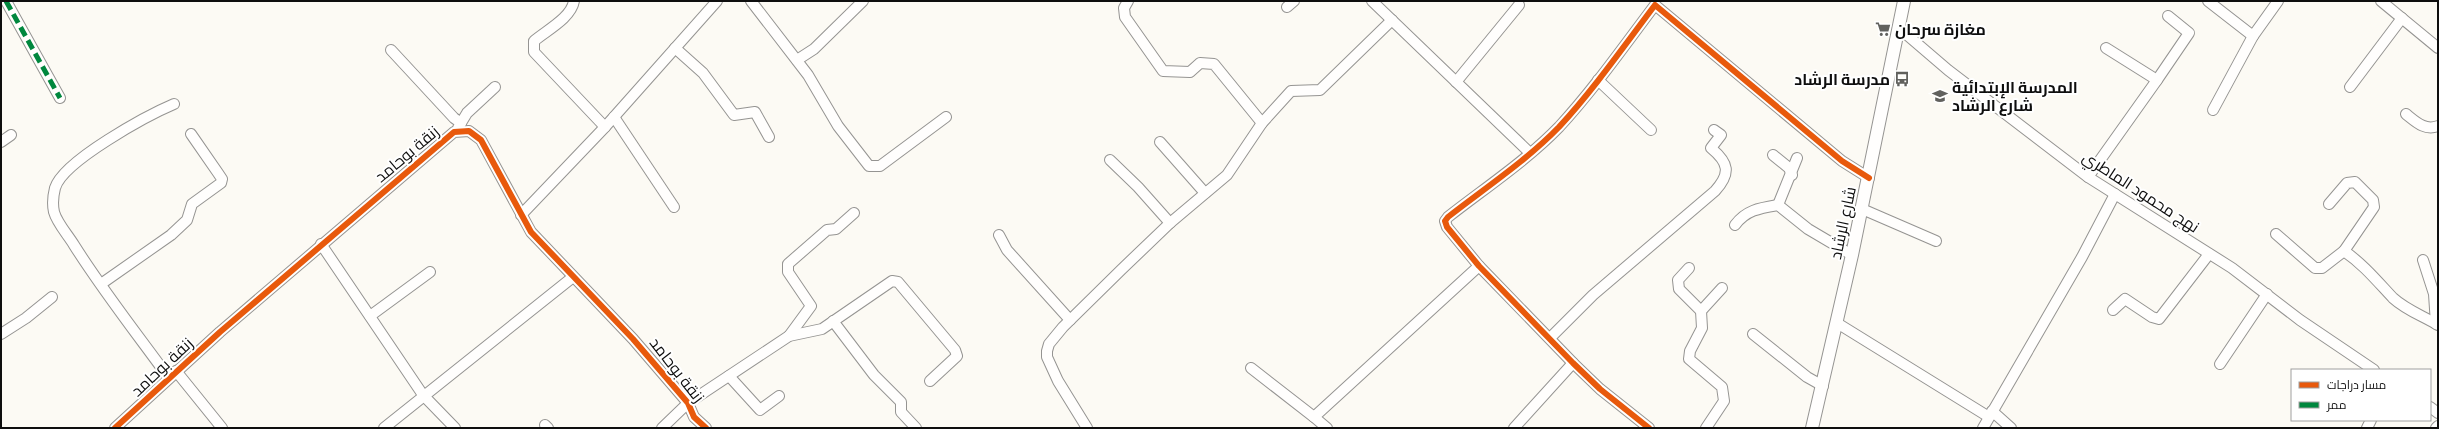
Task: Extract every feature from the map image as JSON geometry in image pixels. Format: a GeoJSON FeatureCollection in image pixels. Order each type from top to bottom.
{"type":"FeatureCollection","features":[{"type":"Feature","properties":{"kind":"street"},"geometry":{"type":"LineString","coordinates":[[6,1],[60,98]]}},
{"type":"Feature","properties":{"kind":"street"},"geometry":{"type":"LineString","coordinates":[[574,1],[572,8],[566,15],[534,41],[534,52],[605,127]]}},
{"type":"Feature","properties":{"kind":"street"},"geometry":{"type":"LineString","coordinates":[[521,215],[605,127],[717,1]]}},
{"type":"Feature","properties":{"kind":"street"},"geometry":{"type":"LineString","coordinates":[[750,1],[797,60],[838,126],[869,166],[880,166],[946,117]]}},
{"type":"Feature","properties":{"kind":"street"},"geometry":{"type":"LineString","coordinates":[[797,60],[814,49],[863,1]]}},
{"type":"Feature","properties":{"kind":"street"},"geometry":{"type":"LineString","coordinates":[[1128,1],[1124,8],[1125,17],[1163,71],[1190,72],[1200,63],[1214,64],[1262,123]]}},
{"type":"Feature","properties":{"kind":"street"},"geometry":{"type":"LineString","coordinates":[[1372,1],[1530,153]]}},
{"type":"Feature","properties":{"kind":"street","name":"شارع الرشاد"},"geometry":{"type":"LineString","coordinates":[[1812,428],[1823,386],[1862,209],[1904,1]]}},
{"type":"Feature","properties":{"kind":"street"},"geometry":{"type":"LineString","coordinates":[[2208,1],[2253,36]]}},
{"type":"Feature","properties":{"kind":"street"},"geometry":{"type":"LineString","coordinates":[[2213,110],[2253,36],[2278,1]]}},
{"type":"Feature","properties":{"kind":"street"},"geometry":{"type":"LineString","coordinates":[[2381,1],[2438,48]]}},
{"type":"Feature","properties":{"kind":"street"},"geometry":{"type":"LineString","coordinates":[[1649,428],[1600,389],[1479,266],[1450,232],[1445,221],[1448,217],[1530,153],[1558,128],[1598,80],[1652,3],[1842,161],[1868,178]]}},
{"type":"Feature","properties":{"kind":"street"},"geometry":{"type":"LineString","coordinates":[[1456,82],[1520,5]]}},
{"type":"Feature","properties":{"kind":"street"},"geometry":{"type":"LineString","coordinates":[[2088,177],[2189,33],[2168,16]]}},
{"type":"Feature","properties":{"kind":"street"},"geometry":{"type":"LineString","coordinates":[[2350,87],[2402,18]]}},
{"type":"Feature","properties":{"kind":"street"},"geometry":{"type":"LineString","coordinates":[[1086,428],[1058,382],[1047,357],[1046,351],[1049,344],[1070,320],[1170,223],[1226,175],[1262,123],[1291,90],[1320,90],[1392,20]]}},
{"type":"Feature","properties":{"kind":"street","name":"نهج محمود الماطري"},"geometry":{"type":"LineString","coordinates":[[1899,28],[1954,74],[2088,177],[2210,254],[2267,294],[2300,320],[2373,369]]}},
{"type":"Feature","properties":{"kind":"street"},"geometry":{"type":"LineString","coordinates":[[675,48],[703,73],[734,115],[756,112],[769,137]]}},
{"type":"Feature","properties":{"kind":"street"},"geometry":{"type":"LineString","coordinates":[[2106,48],[2157,80]]}},
{"type":"Feature","properties":{"kind":"street"},"geometry":{"type":"LineString","coordinates":[[391,50],[454,118],[461,123]]}},
{"type":"Feature","properties":{"kind":"street"},"geometry":{"type":"LineString","coordinates":[[1598,80],[1651,130]]}},
{"type":"Feature","properties":{"kind":"street"},"geometry":{"type":"LineString","coordinates":[[454,132],[467,113],[496,87]]}},
{"type":"Feature","properties":{"kind":"street"},"geometry":{"type":"LineString","coordinates":[[174,104],[153,113],[98,147],[68,170],[55,186],[52,200],[54,213],[101,284],[172,375],[222,428]]}},
{"type":"Feature","properties":{"kind":"street"},"geometry":{"type":"LineString","coordinates":[[467,113],[470,131]]}},
{"type":"Feature","properties":{"kind":"street"},"geometry":{"type":"LineString","coordinates":[[2406,114],[2421,126],[2431,129],[2438,126]]}},
{"type":"Feature","properties":{"kind":"street"},"geometry":{"type":"LineString","coordinates":[[614,117],[674,207]]}},
{"type":"Feature","properties":{"kind":"street"},"geometry":{"type":"LineString","coordinates":[[1550,338],[1593,295],[1724,180],[1726,170],[1722,158],[1711,148],[1721,135],[1714,130]]}},
{"type":"Feature","properties":{"kind":"street","name":"زنقة بوحامد"},"geometry":{"type":"LineString","coordinates":[[115,428],[172,375],[321,244],[454,132],[470,131],[481,140],[531,232],[633,339],[688,403],[694,416],[706,428]]}},
{"type":"Feature","properties":{"kind":"street"},"geometry":{"type":"LineString","coordinates":[[101,284],[171,235],[187,220],[192,204],[221,183],[222,179],[191,134]]}},
{"type":"Feature","properties":{"kind":"street"},"geometry":{"type":"LineString","coordinates":[[1,142],[11,135]]}},
{"type":"Feature","properties":{"kind":"street"},"geometry":{"type":"LineString","coordinates":[[1160,142],[1205,193]]}},
{"type":"Feature","properties":{"kind":"street"},"geometry":{"type":"LineString","coordinates":[[1773,155],[1789,168],[1792,175]]}},
{"type":"Feature","properties":{"kind":"street"},"geometry":{"type":"LineString","coordinates":[[1778,205],[1780,196],[1792,175],[1797,158]]}},
{"type":"Feature","properties":{"kind":"street"},"geometry":{"type":"LineString","coordinates":[[1110,160],[1138,187],[1170,223]]}},
{"type":"Feature","properties":{"kind":"street"},"geometry":{"type":"LineString","coordinates":[[2276,234],[2316,268],[2322,268],[2344,251],[2374,207],[2373,200],[2355,182],[2347,183],[2329,204]]}},
{"type":"Feature","properties":{"kind":"street"},"geometry":{"type":"LineString","coordinates":[[1983,428],[2082,257],[2115,194]]}},
{"type":"Feature","properties":{"kind":"street"},"geometry":{"type":"LineString","coordinates":[[1735,224],[1743,215],[1753,210],[1778,205],[1808,229],[1852,255]]}},
{"type":"Feature","properties":{"kind":"street"},"geometry":{"type":"LineString","coordinates":[[1862,209],[1936,241]]}},
{"type":"Feature","properties":{"kind":"street"},"geometry":{"type":"LineString","coordinates":[[790,336],[811,306],[788,272],[788,264],[827,230],[836,229],[854,213]]}},
{"type":"Feature","properties":{"kind":"street"},"geometry":{"type":"LineString","coordinates":[[999,235],[1007,250],[1070,320]]}},
{"type":"Feature","properties":{"kind":"street"},"geometry":{"type":"LineString","coordinates":[[321,244],[423,395],[455,428]]}},
{"type":"Feature","properties":{"kind":"street"},"geometry":{"type":"LineString","coordinates":[[2344,251],[2358,260],[2394,298],[2410,310],[2437,324]]}},
{"type":"Feature","properties":{"kind":"street"},"geometry":{"type":"LineString","coordinates":[[2113,310],[2125,299],[2152,317],[2159,319],[2210,254]]}},
{"type":"Feature","properties":{"kind":"street"},"geometry":{"type":"LineString","coordinates":[[2423,260],[2434,294],[2437,324]]}},
{"type":"Feature","properties":{"kind":"street"},"geometry":{"type":"LineString","coordinates":[[1314,417],[1479,266]]}},
{"type":"Feature","properties":{"kind":"street"},"geometry":{"type":"LineString","coordinates":[[1689,268],[1678,280],[1679,289],[1701,311],[1702,328],[1690,351],[1689,359],[1722,387],[1724,401],[1706,428]]}},
{"type":"Feature","properties":{"kind":"street"},"geometry":{"type":"LineString","coordinates":[[370,316],[430,272]]}},
{"type":"Feature","properties":{"kind":"street"},"geometry":{"type":"LineString","coordinates":[[384,428],[423,395],[573,277]]}},
{"type":"Feature","properties":{"kind":"street"},"geometry":{"type":"LineString","coordinates":[[662,428],[688,403],[790,336],[822,329],[892,281],[898,282],[955,350],[957,356],[930,380]]}},
{"type":"Feature","properties":{"kind":"street"},"geometry":{"type":"LineString","coordinates":[[1701,311],[1722,288]]}},
{"type":"Feature","properties":{"kind":"street"},"geometry":{"type":"LineString","coordinates":[[2220,364],[2267,294]]}},
{"type":"Feature","properties":{"kind":"street"},"geometry":{"type":"LineString","coordinates":[[1,334],[26,318],[52,297]]}},
{"type":"Feature","properties":{"kind":"street"},"geometry":{"type":"LineString","coordinates":[[833,321],[874,375],[901,402],[901,412],[916,428]]}},
{"type":"Feature","properties":{"kind":"street"},"geometry":{"type":"LineString","coordinates":[[1837,323],[2011,428]]}},
{"type":"Feature","properties":{"kind":"street"},"geometry":{"type":"LineString","coordinates":[[1753,334],[1807,377],[1823,386]]}},
{"type":"Feature","properties":{"kind":"street"},"geometry":{"type":"LineString","coordinates":[[1514,428],[1573,363]]}},
{"type":"Feature","properties":{"kind":"street"},"geometry":{"type":"LineString","coordinates":[[1252,368],[1327,428]]}},
{"type":"Feature","properties":{"kind":"street"},"geometry":{"type":"LineString","coordinates":[[729,376],[760,410],[779,396]]}},
{"type":"Feature","properties":{"kind":"marked path"},"geometry":{"type":"LineString","coordinates":[[6,1],[60,98]]}},
{"type":"Feature","properties":{"kind":"cycle path"},"geometry":{"type":"LineString","coordinates":[[1649,428],[1600,389],[1479,266],[1447,227],[1445,221],[1448,217],[1519,163],[1559,127],[1597,83],[1655,5],[1842,161],[1869,178]]}},
{"type":"Feature","properties":{"kind":"cycle path"},"geometry":{"type":"LineString","coordinates":[[115,428],[220,332],[454,132],[469,131],[481,140],[531,232],[633,339],[688,403],[694,417],[706,428]]}},
{"type":"Feature","properties":{"kind":"place","name":"مغازة سرحان"},"geometry":{"type":"Point","coordinates":[1883,29]}},
{"type":"Feature","properties":{"kind":"place","name":"مدرسة الرشاد"},"geometry":{"type":"Point","coordinates":[1902,79]}},
{"type":"Feature","properties":{"kind":"place","name":"المدرسة الإبتدائية شارع الرشاد"},"geometry":{"type":"Point","coordinates":[1940,96]}}]}
